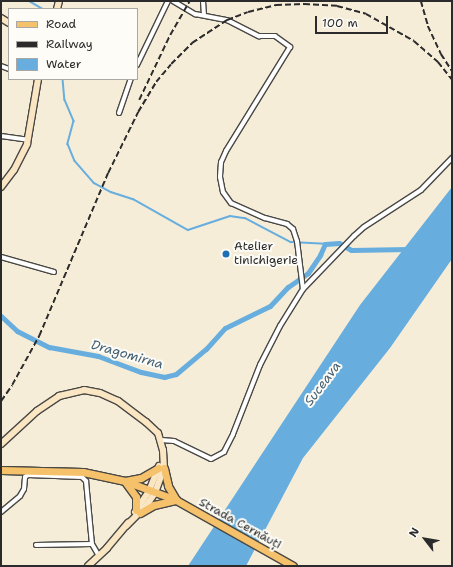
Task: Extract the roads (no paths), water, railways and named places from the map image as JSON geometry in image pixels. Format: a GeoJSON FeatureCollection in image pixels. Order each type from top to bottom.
{"type":"FeatureCollection","features":[{"type":"Feature","properties":{"kind":"main road"},"geometry":{"type":"LineString","coordinates":[[161,468],[176,500],[160,503],[138,512],[136,497],[130,486],[125,481],[141,478],[161,468]]}},
{"type":"Feature","properties":{"kind":"main road","name":"Strada Cernăuți"},"geometry":{"type":"LineString","coordinates":[[1,470],[78,471],[125,481],[176,500],[293,566]]}},
{"type":"Feature","properties":{"kind":"street"},"geometry":{"type":"LineString","coordinates":[[138,62],[168,1]]}},
{"type":"Feature","properties":{"kind":"street"},"geometry":{"type":"LineString","coordinates":[[173,1],[195,14],[204,14],[226,20],[259,36],[275,36],[282,39],[290,49],[226,150],[221,162],[220,177],[223,192],[228,200],[265,218],[287,224],[293,229],[298,246],[303,289]]}},
{"type":"Feature","properties":{"kind":"street"},"geometry":{"type":"LineString","coordinates":[[203,1],[204,14]]}},
{"type":"Feature","properties":{"kind":"street"},"geometry":{"type":"LineString","coordinates":[[2,185],[20,160],[28,140],[38,80]]}},
{"type":"Feature","properties":{"kind":"street"},"geometry":{"type":"LineString","coordinates":[[119,113],[131,80]]}},
{"type":"Feature","properties":{"kind":"street"},"geometry":{"type":"LineString","coordinates":[[1,136],[28,140]]}},
{"type":"Feature","properties":{"kind":"street"},"geometry":{"type":"LineString","coordinates":[[161,440],[174,441],[211,459],[224,452],[233,434],[260,364],[280,326],[303,289],[364,227],[421,190],[452,158]]}},
{"type":"Feature","properties":{"kind":"street"},"geometry":{"type":"LineString","coordinates":[[1,257],[54,272]]}},
{"type":"Feature","properties":{"kind":"street"},"geometry":{"type":"LineString","coordinates":[[1,444],[50,401],[59,396],[84,390],[100,393],[113,398],[146,422],[158,433],[161,440],[163,457],[161,468],[152,492],[126,526],[88,566]]}},
{"type":"Feature","properties":{"kind":"street"},"geometry":{"type":"LineString","coordinates":[[1,512],[20,496],[24,489],[25,477],[28,475],[82,477],[86,481],[92,544],[99,556]]}},
{"type":"Feature","properties":{"kind":"street"},"geometry":{"type":"LineString","coordinates":[[36,545],[92,544]]}},
{"type":"Feature","properties":{"kind":"water","name":"Suceava"},"geometry":{"type":"Polygon","coordinates":[[[452,187],[452,259],[390,348],[303,458],[246,566],[188,566],[360,305],[452,187]]]}},
{"type":"Feature","properties":{"kind":"waterway"},"geometry":{"type":"LineString","coordinates":[[29,1],[41,8]]}},
{"type":"Feature","properties":{"kind":"waterway"},"geometry":{"type":"LineString","coordinates":[[63,80],[65,100],[74,121],[68,144],[75,161],[94,183],[111,192],[133,199],[188,230],[230,216],[245,218],[291,242],[325,244]]}},
{"type":"Feature","properties":{"kind":"waterway","name":"Dragomirna"},"geometry":{"type":"LineString","coordinates":[[1,316],[17,331],[49,347],[98,356],[141,372],[164,377],[176,374],[206,349],[225,328],[270,306],[288,287],[308,273],[320,255],[325,244],[339,243],[351,250],[409,249]]}},
{"type":"Feature","properties":{"kind":"railway"},"geometry":{"type":"LineString","coordinates":[[139,100],[170,35],[190,1]]}},
{"type":"Feature","properties":{"kind":"railway"},"geometry":{"type":"LineString","coordinates":[[421,1],[428,26],[441,54],[452,71]]}},
{"type":"Feature","properties":{"kind":"railway"},"geometry":{"type":"LineString","coordinates":[[1,401],[12,385],[39,336],[108,173],[138,112],[156,82],[192,43],[227,20],[248,12],[276,5],[304,4],[337,6],[366,14],[414,41],[438,62],[452,79]]}},
{"type":"Feature","properties":{"kind":"place","name":"Atelier tinichigerie"},"geometry":{"type":"Point","coordinates":[226,254]}}]}
